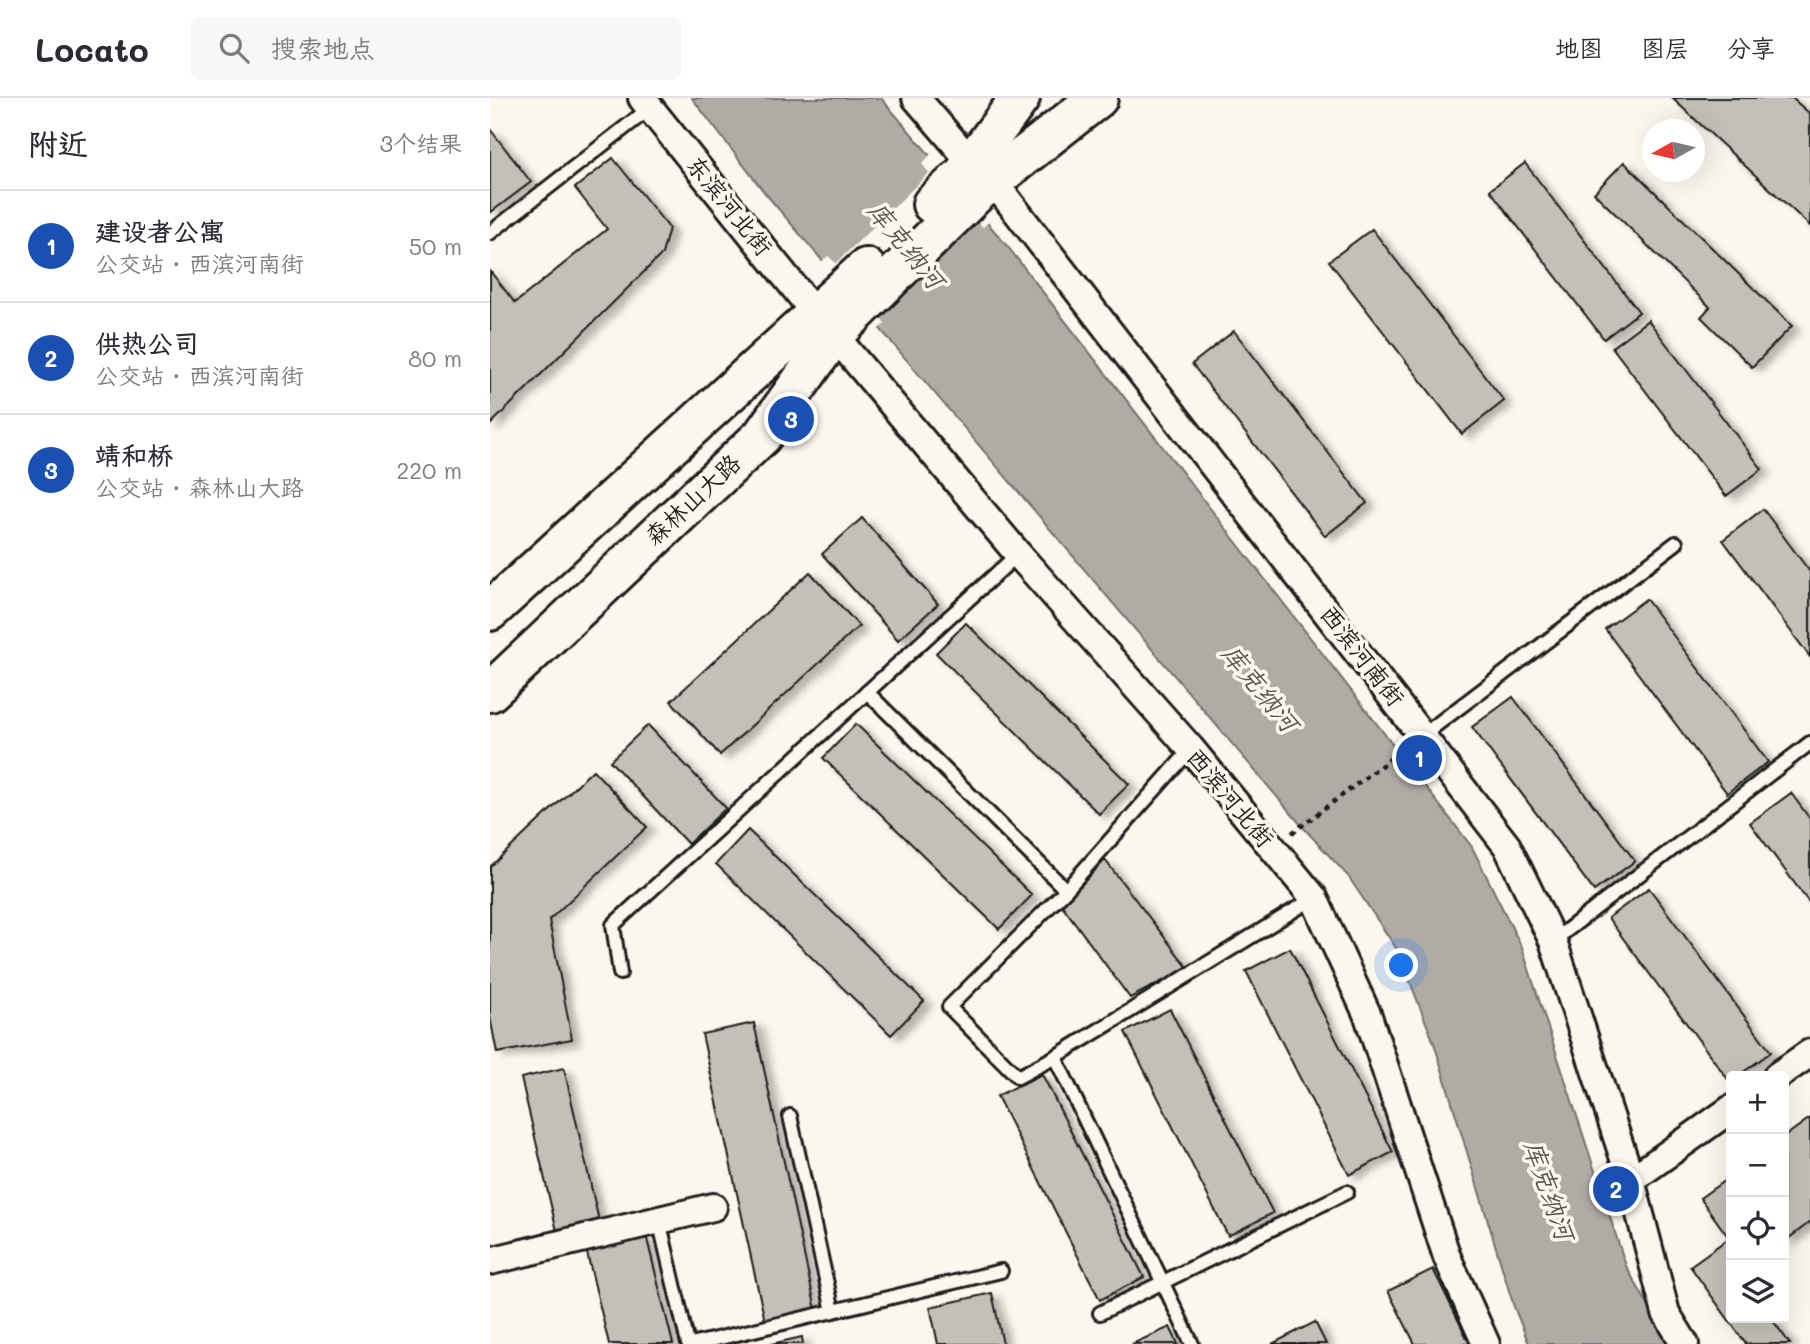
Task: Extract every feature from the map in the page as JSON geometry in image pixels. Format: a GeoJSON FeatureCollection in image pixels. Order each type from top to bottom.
{"type":"FeatureCollection","features":[{"type":"Feature","properties":{"kind":"main road","name":"森林山大路"},"geometry":{"type":"LineString","coordinates":[[976,178],[1020,98]]}},
{"type":"Feature","properties":{"kind":"main road","name":"森林山大路"},"geometry":{"type":"LineString","coordinates":[[490,611],[836,314],[976,178],[1098,98]]}},
{"type":"Feature","properties":{"kind":"main road","name":"森林山大路"},"geometry":{"type":"LineString","coordinates":[[490,692],[762,436],[836,314]]}},
{"type":"Feature","properties":{"kind":"street","name":"西滨河南街"},"geometry":{"type":"LineString","coordinates":[[916,98],[1414,742],[1507,846],[1553,942],[1631,1181],[1666,1312],[1685,1344]]}},
{"type":"Feature","properties":{"kind":"street","name":"东滨河北街"},"geometry":{"type":"LineString","coordinates":[[646,103],[836,314]]}},
{"type":"Feature","properties":{"kind":"street","name":"西滨河北街"},"geometry":{"type":"LineString","coordinates":[[836,314],[1018,554],[1191,749],[1314,898],[1368,1016],[1447,1256],[1486,1344]]}},
{"type":"Feature","properties":{"kind":"street"},"geometry":{"type":"LineString","coordinates":[[1784,1071],[1810,1053]]}},
{"type":"Feature","properties":{"kind":"street"},"geometry":{"type":"LineString","coordinates":[[1631,1181],[1726,1113]]}},
{"type":"Feature","properties":{"kind":"street"},"geometry":{"type":"LineString","coordinates":[[490,1261],[713,1207]]}},
{"type":"Feature","properties":{"kind":"lane"},"geometry":{"type":"LineString","coordinates":[[490,233],[646,103]]}},
{"type":"Feature","properties":{"kind":"lane"},"geometry":{"type":"LineString","coordinates":[[1414,742],[1676,543]]}},
{"type":"Feature","properties":{"kind":"lane"},"geometry":{"type":"LineString","coordinates":[[620,973],[613,925],[1018,554]]}},
{"type":"Feature","properties":{"kind":"lane"},"geometry":{"type":"LineString","coordinates":[[867,692],[1066,890]]}},
{"type":"Feature","properties":{"kind":"lane"},"geometry":{"type":"LineString","coordinates":[[1553,942],[1810,743]]}},
{"type":"Feature","properties":{"kind":"lane"},"geometry":{"type":"LineString","coordinates":[[1191,749],[1066,890],[949,1007],[1018,1077],[1314,898]]}},
{"type":"Feature","properties":{"kind":"lane"},"geometry":{"type":"LineString","coordinates":[[1055,1057],[1192,1344]]}},
{"type":"Feature","properties":{"kind":"lane"},"geometry":{"type":"LineString","coordinates":[[790,1116],[833,1311]]}},
{"type":"Feature","properties":{"kind":"lane"},"geometry":{"type":"LineString","coordinates":[[1100,1313],[1347,1192]]}},
{"type":"Feature","properties":{"kind":"lane"},"geometry":{"type":"LineString","coordinates":[[659,1220],[688,1344]]}},
{"type":"Feature","properties":{"kind":"lane"},"geometry":{"type":"LineString","coordinates":[[695,1344],[1001,1271]]}},
{"type":"Feature","properties":{"kind":"path"},"geometry":{"type":"LineString","coordinates":[[1299,828],[1414,742]]}},
{"type":"Feature","properties":{"kind":"water","name":"库克纳河"},"geometry":{"type":"Polygon","coordinates":[[[692,98],[881,98],[1008,247],[1472,847],[1522,948],[1626,1266],[1670,1344],[1529,1344],[1514,1307],[1434,1043],[1398,951],[1348,876],[1301,825],[765,193],[692,98]]]}},
{"type":"Feature","properties":{"kind":"pier"},"geometry":{"type":"Polygon","coordinates":[[[932,153],[990,221],[983,227],[978,222],[880,315],[885,324],[877,330],[820,263],[828,256],[836,263],[929,173],[922,164],[932,153]]]}},
{"type":"Feature","properties":{"kind":"building"},"geometry":{"type":"Polygon","coordinates":[[[1672,98],[1792,98],[1810,114],[1810,226],[1705,129],[1705,119],[1695,119],[1672,98]]]}},
{"type":"Feature","properties":{"kind":"building"},"geometry":{"type":"Polygon","coordinates":[[[490,129],[531,182],[490,213],[490,129]]]}},
{"type":"Feature","properties":{"kind":"building"},"geometry":{"type":"Polygon","coordinates":[[[613,158],[669,228],[662,254],[490,425],[490,271],[515,303],[607,229],[575,188],[613,158]]]}},
{"type":"Feature","properties":{"kind":"building"},"geometry":{"type":"Polygon","coordinates":[[[1624,162],[1792,326],[1752,367],[1701,317],[1710,307],[1594,193],[1624,162]]]}},
{"type":"Feature","properties":{"kind":"building"},"geometry":{"type":"Polygon","coordinates":[[[1525,163],[1639,312],[1604,339],[1490,190],[1525,163]]]}},
{"type":"Feature","properties":{"kind":"building"},"geometry":{"type":"Polygon","coordinates":[[[1372,229],[1504,401],[1462,434],[1329,261],[1372,229]]]}},
{"type":"Feature","properties":{"kind":"building"},"geometry":{"type":"Polygon","coordinates":[[[1648,320],[1762,469],[1726,496],[1612,347],[1648,320]]]}},
{"type":"Feature","properties":{"kind":"building"},"geometry":{"type":"Polygon","coordinates":[[[1234,331],[1367,503],[1325,536],[1192,364],[1234,331]]]}},
{"type":"Feature","properties":{"kind":"building"},"geometry":{"type":"Polygon","coordinates":[[[1763,509],[1810,572],[1810,657],[1723,540],[1763,509]]]}},
{"type":"Feature","properties":{"kind":"building"},"geometry":{"type":"Polygon","coordinates":[[[862,518],[938,604],[898,640],[822,554],[862,518]]]}},
{"type":"Feature","properties":{"kind":"building"},"geometry":{"type":"Polygon","coordinates":[[[810,572],[859,626],[720,755],[671,701],[810,572]]]}},
{"type":"Feature","properties":{"kind":"building"},"geometry":{"type":"Polygon","coordinates":[[[1646,599],[1768,762],[1727,793],[1605,629],[1646,599]]]}},
{"type":"Feature","properties":{"kind":"building"},"geometry":{"type":"Polygon","coordinates":[[[966,623],[1129,784],[1099,814],[936,653],[966,623]]]}},
{"type":"Feature","properties":{"kind":"building"},"geometry":{"type":"Polygon","coordinates":[[[1513,697],[1635,861],[1594,891],[1472,727],[1513,697]]]}},
{"type":"Feature","properties":{"kind":"building"},"geometry":{"type":"Polygon","coordinates":[[[856,724],[1032,895],[999,929],[823,758],[856,724]]]}},
{"type":"Feature","properties":{"kind":"building"},"geometry":{"type":"Polygon","coordinates":[[[648,725],[726,808],[688,844],[610,761],[648,725]]]}},
{"type":"Feature","properties":{"kind":"building"},"geometry":{"type":"Polygon","coordinates":[[[593,770],[647,827],[549,920],[572,1039],[497,1053],[490,1017],[490,867],[593,770]]]}},
{"type":"Feature","properties":{"kind":"building"},"geometry":{"type":"Polygon","coordinates":[[[1791,793],[1810,819],[1810,904],[1750,823],[1791,793]]]}},
{"type":"Feature","properties":{"kind":"building"},"geometry":{"type":"Polygon","coordinates":[[[748,830],[924,1001],[891,1035],[716,864],[748,830]]]}},
{"type":"Feature","properties":{"kind":"building"},"geometry":{"type":"Polygon","coordinates":[[[1105,860],[1188,968],[1130,998],[1062,905],[1105,860]]]}},
{"type":"Feature","properties":{"kind":"building"},"geometry":{"type":"Polygon","coordinates":[[[1649,888],[1771,1052],[1745,1071],[1726,1071],[1726,1077],[1608,918],[1649,888]]]}},
{"type":"Feature","properties":{"kind":"building"},"geometry":{"type":"Polygon","coordinates":[[[1290,948],[1393,1152],[1349,1175],[1246,971],[1290,948]]]}},
{"type":"Feature","properties":{"kind":"building"},"geometry":{"type":"Polygon","coordinates":[[[1170,1009],[1273,1213],[1228,1236],[1125,1032],[1170,1009]]]}},
{"type":"Feature","properties":{"kind":"building"},"geometry":{"type":"Polygon","coordinates":[[[754,1023],[816,1310],[765,1321],[702,1034],[754,1023]]]}},
{"type":"Feature","properties":{"kind":"building"},"geometry":{"type":"Polygon","coordinates":[[[564,1068],[599,1221],[557,1231],[521,1078],[564,1068]]]}},
{"type":"Feature","properties":{"kind":"building"},"geometry":{"type":"Polygon","coordinates":[[[1042,1074],[1144,1277],[1100,1300],[997,1096],[1042,1074]]]}},
{"type":"Feature","properties":{"kind":"building"},"geometry":{"type":"Polygon","coordinates":[[[1810,1118],[1810,1222],[1789,1238],[1789,1134],[1810,1118]]]}},
{"type":"Feature","properties":{"kind":"building"},"geometry":{"type":"Polygon","coordinates":[[[1726,1180],[1726,1234],[1700,1198],[1726,1180]]]}},
{"type":"Feature","properties":{"kind":"building"},"geometry":{"type":"Polygon","coordinates":[[[646,1235],[673,1344],[609,1344],[586,1249],[646,1235]]]}},
{"type":"Feature","properties":{"kind":"building"},"geometry":{"type":"Polygon","coordinates":[[[1726,1240],[1726,1316],[1690,1266],[1726,1240]]]}},
{"type":"Feature","properties":{"kind":"building"},"geometry":{"type":"Polygon","coordinates":[[[1433,1269],[1470,1344],[1415,1344],[1388,1291],[1433,1269]]]}},
{"type":"Feature","properties":{"kind":"building"},"geometry":{"type":"Polygon","coordinates":[[[992,1293],[1003,1344],[938,1344],[930,1307],[992,1293]]]}},
{"type":"Feature","properties":{"kind":"building"},"geometry":{"type":"Polygon","coordinates":[[[1315,1322],[1326,1344],[1272,1344],[1315,1322]]]}},
{"type":"Feature","properties":{"kind":"building"},"geometry":{"type":"Polygon","coordinates":[[[1731,1323],[1775,1323],[1790,1344],[1746,1344],[1731,1323]]]}},
{"type":"Feature","properties":{"kind":"building"},"geometry":{"type":"Polygon","coordinates":[[[1170,1327],[1178,1344],[1132,1344],[1170,1327]]]}},
{"type":"Feature","properties":{"kind":"building"},"geometry":{"type":"Polygon","coordinates":[[[802,1337],[803,1344],[771,1344],[802,1337]]]}},
{"type":"Feature","properties":{"kind":"place","name":"靖和桥"},"geometry":{"type":"Point","coordinates":[791,419]}},
{"type":"Feature","properties":{"kind":"place","name":"建设者公寓"},"geometry":{"type":"Point","coordinates":[1419,758]}},
{"type":"Feature","properties":{"kind":"place","name":"供热公司"},"geometry":{"type":"Point","coordinates":[1616,1189]}}]}
